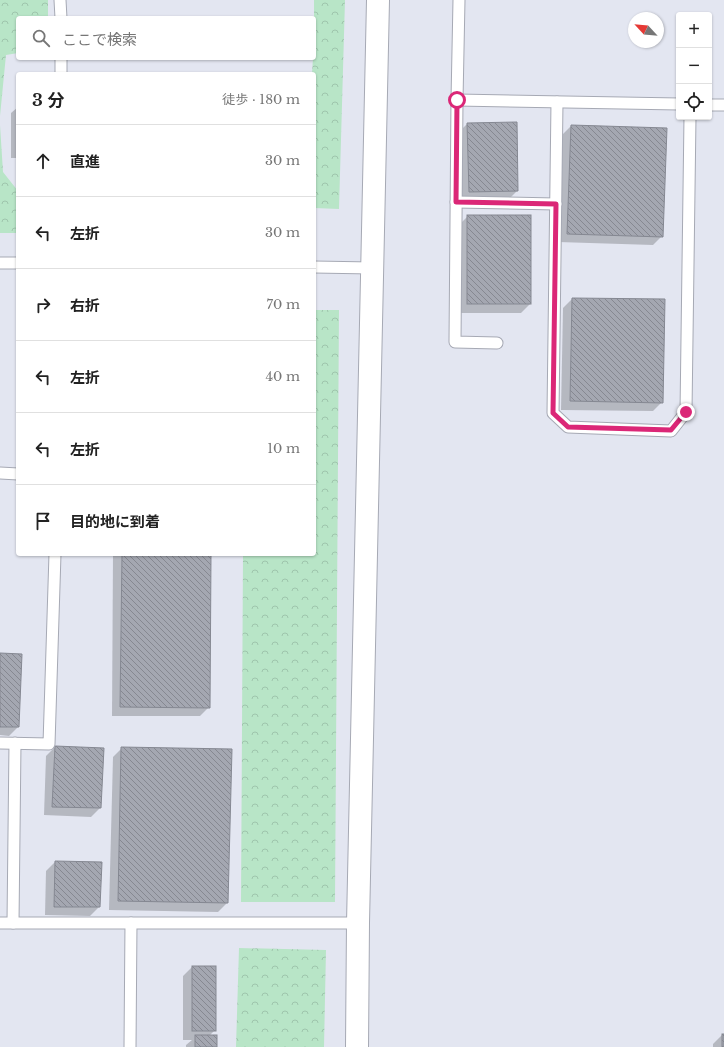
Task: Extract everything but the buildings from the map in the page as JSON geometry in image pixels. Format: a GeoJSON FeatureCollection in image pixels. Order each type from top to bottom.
{"type":"FeatureCollection","features":[{"type":"Feature","properties":{"kind":"street"},"geometry":{"type":"LineString","coordinates":[[356,1047],[378,0]]}},
{"type":"Feature","properties":{"kind":"lane"},"geometry":{"type":"LineString","coordinates":[[60,0],[61,16]]}},
{"type":"Feature","properties":{"kind":"lane"},"geometry":{"type":"LineString","coordinates":[[459,0],[455,342],[497,343]]}},
{"type":"Feature","properties":{"kind":"lane"},"geometry":{"type":"LineString","coordinates":[[61,60],[61,72]]}},
{"type":"Feature","properties":{"kind":"lane"},"geometry":{"type":"LineString","coordinates":[[457,100],[676,104]]}},
{"type":"Feature","properties":{"kind":"lane"},"geometry":{"type":"LineString","coordinates":[[558,102],[553,413],[568,427],[671,430],[686,412],[690,120]]}},
{"type":"Feature","properties":{"kind":"lane"},"geometry":{"type":"LineString","coordinates":[[712,104],[724,105]]}},
{"type":"Feature","properties":{"kind":"lane"},"geometry":{"type":"LineString","coordinates":[[456,202],[556,204]]}},
{"type":"Feature","properties":{"kind":"lane"},"geometry":{"type":"LineString","coordinates":[[0,262],[16,263]]}},
{"type":"Feature","properties":{"kind":"lane"},"geometry":{"type":"LineString","coordinates":[[316,267],[372,268]]}},
{"type":"Feature","properties":{"kind":"lane"},"geometry":{"type":"LineString","coordinates":[[0,473],[16,474]]}},
{"type":"Feature","properties":{"kind":"lane"},"geometry":{"type":"LineString","coordinates":[[0,742],[49,744],[55,556]]}},
{"type":"Feature","properties":{"kind":"lane"},"geometry":{"type":"LineString","coordinates":[[13,923],[16,743]]}},
{"type":"Feature","properties":{"kind":"lane"},"geometry":{"type":"LineString","coordinates":[[0,923],[358,923]]}},
{"type":"Feature","properties":{"kind":"lane"},"geometry":{"type":"LineString","coordinates":[[130,1047],[131,923]]}},
{"type":"Feature","properties":{"kind":"green space"},"geometry":{"type":"Polygon","coordinates":[[[0,0],[48,0],[48,16],[16,16],[16,53],[6,55],[0,116],[0,0]]]}},
{"type":"Feature","properties":{"kind":"green space"},"geometry":{"type":"Polygon","coordinates":[[[314,0],[345,0],[339,209],[316,208],[316,72],[312,72],[313,60],[316,60],[316,16],[314,16],[314,0]]]}},
{"type":"Feature","properties":{"kind":"green space"},"geometry":{"type":"Polygon","coordinates":[[[0,125],[3,172],[16,188],[16,233],[0,233],[0,125]]]}},
{"type":"Feature","properties":{"kind":"green space"},"geometry":{"type":"Polygon","coordinates":[[[316,310],[339,310],[335,902],[241,902],[243,556],[316,556],[316,310]]]}},
{"type":"Feature","properties":{"kind":"green space"},"geometry":{"type":"Polygon","coordinates":[[[239,948],[326,950],[324,1047],[236,1047],[239,948]]]}},
{"type":"Feature","properties":{"kind":"route"},"geometry":{"type":"LineString","coordinates":[[457,100],[456,202],[556,204],[553,413],[568,427],[671,430],[686,412]]}}]}
